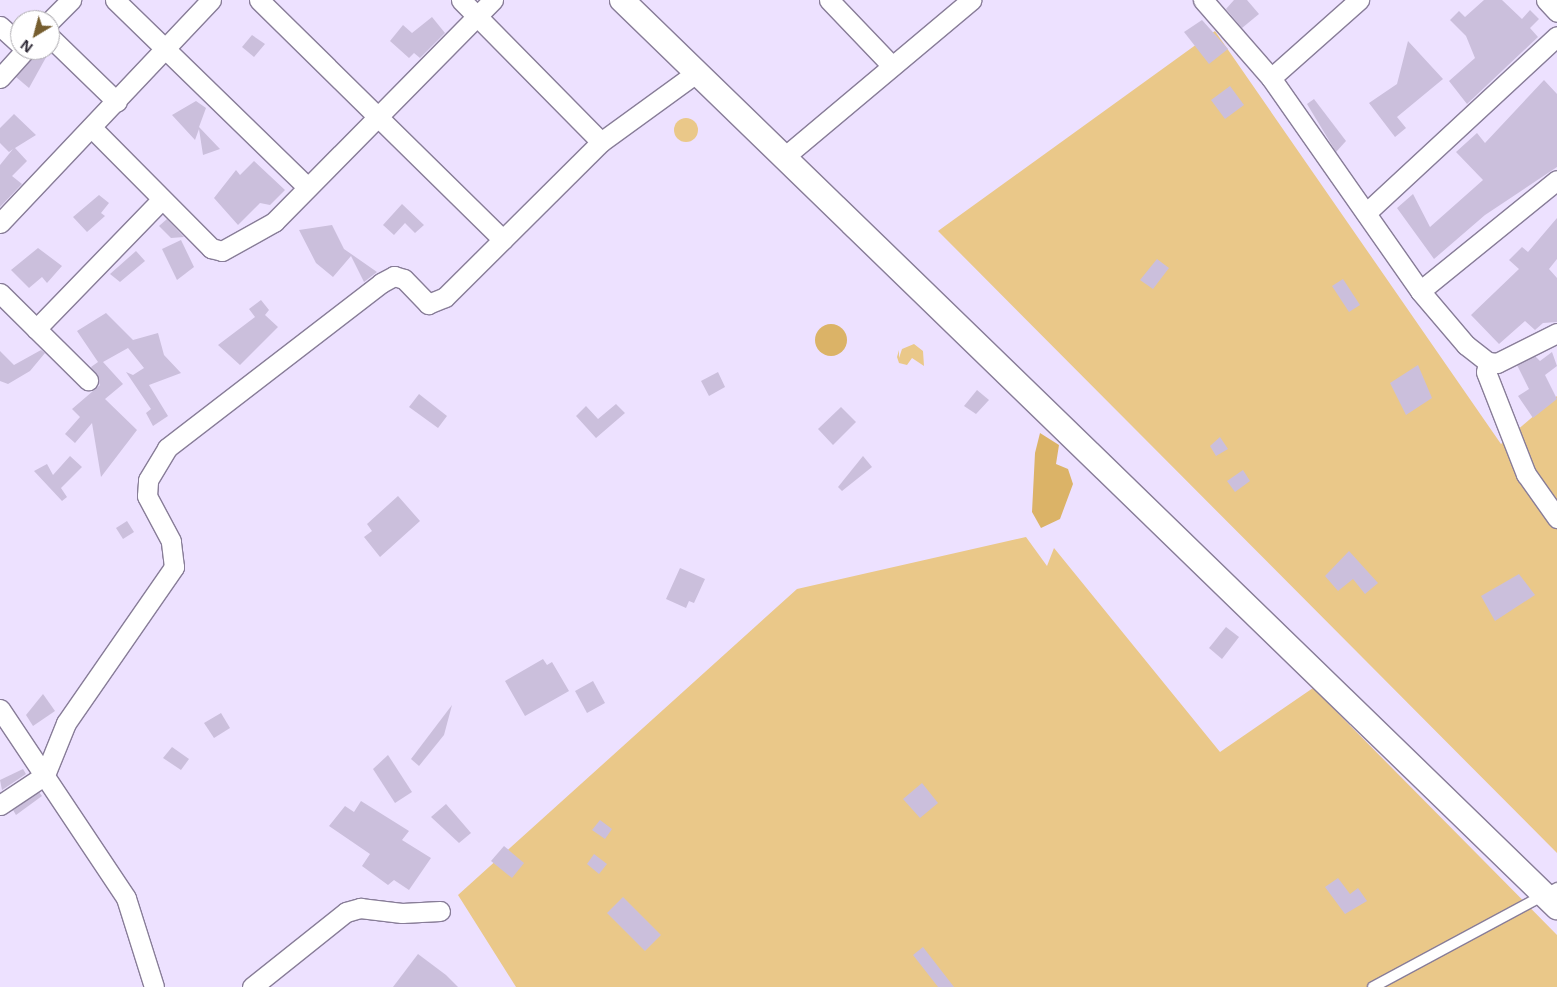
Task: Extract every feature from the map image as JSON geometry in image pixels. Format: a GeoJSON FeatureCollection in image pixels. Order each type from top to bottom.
{"type":"FeatureCollection","features":[{"type":"Feature","properties":{"kind":"street"},"geometry":{"type":"LineString","coordinates":[[60,11],[71,0]]}},
{"type":"Feature","properties":{"kind":"street"},"geometry":{"type":"LineString","coordinates":[[115,0],[307,186]]}},
{"type":"Feature","properties":{"kind":"street"},"geometry":{"type":"LineString","coordinates":[[0,223],[93,129],[164,48],[211,0]]}},
{"type":"Feature","properties":{"kind":"street"},"geometry":{"type":"LineString","coordinates":[[259,0],[503,240]]}},
{"type":"Feature","properties":{"kind":"street"},"geometry":{"type":"LineString","coordinates":[[461,0],[601,142]]}},
{"type":"Feature","properties":{"kind":"street"},"geometry":{"type":"LineString","coordinates":[[93,129],[211,248],[222,251],[274,222],[307,186],[493,0]]}},
{"type":"Feature","properties":{"kind":"street"},"geometry":{"type":"LineString","coordinates":[[622,0],[783,158],[1552,896]]}},
{"type":"Feature","properties":{"kind":"street"},"geometry":{"type":"LineString","coordinates":[[829,0],[892,66]]}},
{"type":"Feature","properties":{"kind":"street"},"geometry":{"type":"LineString","coordinates":[[783,158],[971,0]]}},
{"type":"Feature","properties":{"kind":"street"},"geometry":{"type":"LineString","coordinates":[[1202,0],[1271,78],[1420,291],[1466,345],[1488,362],[1507,360],[1557,333]]}},
{"type":"Feature","properties":{"kind":"street"},"geometry":{"type":"LineString","coordinates":[[1271,78],[1359,0]]}},
{"type":"Feature","properties":{"kind":"street"},"geometry":{"type":"LineString","coordinates":[[1546,0],[1557,12]]}},
{"type":"Feature","properties":{"kind":"street"},"geometry":{"type":"LineString","coordinates":[[0,26],[10,35]]}},
{"type":"Feature","properties":{"kind":"street"},"geometry":{"type":"LineString","coordinates":[[1366,213],[1557,36]]}},
{"type":"Feature","properties":{"kind":"street"},"geometry":{"type":"LineString","coordinates":[[60,47],[117,102]]}},
{"type":"Feature","properties":{"kind":"street"},"geometry":{"type":"LineString","coordinates":[[0,78],[16,60]]}},
{"type":"Feature","properties":{"kind":"street"},"geometry":{"type":"LineString","coordinates":[[0,805],[45,775],[66,723],[174,567],[171,541],[147,496],[148,480],[167,448],[381,283],[394,276],[404,279],[428,304],[445,297],[601,142],[696,73]]}},
{"type":"Feature","properties":{"kind":"street"},"geometry":{"type":"LineString","coordinates":[[1420,291],[1557,180]]}},
{"type":"Feature","properties":{"kind":"street"},"geometry":{"type":"LineString","coordinates":[[36,329],[162,199]]}},
{"type":"Feature","properties":{"kind":"street"},"geometry":{"type":"LineString","coordinates":[[0,293],[88,380]]}},
{"type":"Feature","properties":{"kind":"street"},"geometry":{"type":"LineString","coordinates":[[1488,362],[1486,372],[1526,474],[1557,518]]}},
{"type":"Feature","properties":{"kind":"street"},"geometry":{"type":"LineString","coordinates":[[0,709],[126,898],[154,987]]}},
{"type":"Feature","properties":{"kind":"street"},"geometry":{"type":"LineString","coordinates":[[252,987],[346,912],[360,908],[402,913],[440,911]]}},
{"type":"Feature","properties":{"kind":"lane"},"geometry":{"type":"LineString","coordinates":[[1373,987],[1552,896]]}},
{"type":"Feature","properties":{"kind":"shaded area"},"geometry":{"type":"Polygon","coordinates":[[[1215,31],[1501,444],[1557,396],[1557,853],[938,231],[1215,31]]]}},
{"type":"Feature","properties":{"kind":"shaded area"},"geometry":{"type":"Polygon","coordinates":[[[686,118],[691,119],[697,125],[697,135],[691,141],[686,142],[681,141],[675,135],[674,130],[675,125],[681,119],[686,118]]]}},
{"type":"Feature","properties":{"kind":"shaded area"},"geometry":{"type":"Polygon","coordinates":[[[831,324],[837,325],[842,329],[846,334],[846,346],[842,351],[837,355],[831,356],[825,355],[820,351],[816,346],[815,340],[816,334],[820,329],[825,325],[831,324]]]}},
{"type":"Feature","properties":{"kind":"shaded area"},"geometry":{"type":"Polygon","coordinates":[[[914,344],[923,351],[924,366],[912,358],[907,365],[899,363],[897,357],[899,350],[899,358],[902,349],[914,344]]]}},
{"type":"Feature","properties":{"kind":"shaded area"},"geometry":{"type":"Polygon","coordinates":[[[1040,433],[1059,445],[1056,464],[1068,469],[1073,484],[1060,519],[1041,528],[1032,512],[1035,453],[1040,433]]]}},
{"type":"Feature","properties":{"kind":"shaded area"},"geometry":{"type":"Polygon","coordinates":[[[1026,537],[1047,566],[1054,548],[1220,752],[1313,688],[1557,935],[1557,987],[516,987],[458,895],[797,589],[1026,537]]]}},
{"type":"Feature","properties":{"kind":"building"},"geometry":{"type":"Polygon","coordinates":[[[1234,0],[1247,0],[1259,14],[1242,28],[1226,9],[1234,0]]]}},
{"type":"Feature","properties":{"kind":"building"},"geometry":{"type":"Polygon","coordinates":[[[1484,0],[1502,0],[1522,19],[1530,10],[1539,19],[1530,28],[1538,37],[1467,104],[1449,81],[1475,58],[1466,36],[1450,20],[1459,11],[1465,17],[1484,0]]]}},
{"type":"Feature","properties":{"kind":"building"},"geometry":{"type":"Polygon","coordinates":[[[432,17],[445,33],[420,58],[414,53],[409,58],[390,41],[403,25],[412,33],[432,17]]]}},
{"type":"Feature","properties":{"kind":"building"},"geometry":{"type":"Polygon","coordinates":[[[1202,20],[1228,49],[1209,64],[1184,32],[1202,20]]]}},
{"type":"Feature","properties":{"kind":"building"},"geometry":{"type":"Polygon","coordinates":[[[252,35],[265,44],[254,57],[242,47],[252,35]]]}},
{"type":"Feature","properties":{"kind":"building"},"geometry":{"type":"Polygon","coordinates":[[[1408,41],[1443,79],[1397,117],[1406,128],[1395,137],[1369,103],[1397,84],[1408,41]]]}},
{"type":"Feature","properties":{"kind":"building"},"geometry":{"type":"Polygon","coordinates":[[[31,60],[45,60],[29,88],[16,77],[31,60]]]}},
{"type":"Feature","properties":{"kind":"building"},"geometry":{"type":"Polygon","coordinates":[[[1544,80],[1557,94],[1557,167],[1485,215],[1434,259],[1397,208],[1413,194],[1430,227],[1483,180],[1456,152],[1477,133],[1485,143],[1544,80]]]}},
{"type":"Feature","properties":{"kind":"building"},"geometry":{"type":"Polygon","coordinates":[[[1230,86],[1244,105],[1225,119],[1211,100],[1230,86]]]}},
{"type":"Feature","properties":{"kind":"building"},"geometry":{"type":"Polygon","coordinates":[[[1314,99],[1346,141],[1336,152],[1307,104],[1314,99]]]}},
{"type":"Feature","properties":{"kind":"building"},"geometry":{"type":"Polygon","coordinates":[[[196,101],[206,108],[199,127],[220,149],[203,155],[199,129],[195,140],[172,115],[196,101]]]}},
{"type":"Feature","properties":{"kind":"building"},"geometry":{"type":"Polygon","coordinates":[[[14,114],[36,135],[15,148],[27,161],[12,176],[22,184],[0,207],[0,165],[13,149],[9,152],[0,143],[0,128],[14,114]]]}},
{"type":"Feature","properties":{"kind":"building"},"geometry":{"type":"Polygon","coordinates":[[[254,161],[285,190],[270,205],[260,203],[238,225],[214,198],[236,170],[240,175],[254,161]]]}},
{"type":"Feature","properties":{"kind":"building"},"geometry":{"type":"Polygon","coordinates":[[[99,195],[109,203],[101,213],[105,216],[87,232],[73,217],[99,195]]]}},
{"type":"Feature","properties":{"kind":"building"},"geometry":{"type":"Polygon","coordinates":[[[402,204],[424,225],[415,233],[405,223],[394,235],[383,225],[402,204]]]}},
{"type":"Feature","properties":{"kind":"building"},"geometry":{"type":"Polygon","coordinates":[[[1557,218],[1557,259],[1549,269],[1557,278],[1557,322],[1543,323],[1535,330],[1525,321],[1499,344],[1471,315],[1519,269],[1509,260],[1522,247],[1528,252],[1557,218]]]}},
{"type":"Feature","properties":{"kind":"building"},"geometry":{"type":"Polygon","coordinates":[[[167,219],[184,237],[171,238],[159,226],[167,219]]]}},
{"type":"Feature","properties":{"kind":"building"},"geometry":{"type":"Polygon","coordinates":[[[332,225],[344,249],[377,272],[364,282],[351,256],[333,277],[316,263],[299,230],[332,225]]]}},
{"type":"Feature","properties":{"kind":"building"},"geometry":{"type":"Polygon","coordinates":[[[181,240],[194,267],[177,280],[162,249],[181,240]]]}},
{"type":"Feature","properties":{"kind":"building"},"geometry":{"type":"Polygon","coordinates":[[[38,248],[62,266],[47,283],[42,277],[29,288],[11,270],[38,248]]]}},
{"type":"Feature","properties":{"kind":"building"},"geometry":{"type":"Polygon","coordinates":[[[136,251],[145,261],[120,282],[110,274],[136,251]]]}},
{"type":"Feature","properties":{"kind":"building"},"geometry":{"type":"Polygon","coordinates":[[[1157,259],[1169,268],[1153,289],[1140,280],[1157,259]]]}},
{"type":"Feature","properties":{"kind":"building"},"geometry":{"type":"Polygon","coordinates":[[[1343,279],[1360,305],[1349,312],[1332,286],[1343,279]]]}},
{"type":"Feature","properties":{"kind":"building"},"geometry":{"type":"Polygon","coordinates":[[[261,300],[269,310],[265,315],[278,327],[240,365],[218,345],[255,317],[249,309],[261,300]]]}},
{"type":"Feature","properties":{"kind":"building"},"geometry":{"type":"Polygon","coordinates":[[[106,313],[133,340],[158,333],[164,355],[181,373],[149,385],[168,416],[153,426],[146,413],[151,409],[126,372],[133,375],[144,368],[128,348],[103,362],[123,384],[105,399],[137,430],[101,477],[92,423],[75,443],[65,434],[80,417],[72,409],[100,385],[91,367],[98,362],[77,331],[106,313]]]}},
{"type":"Feature","properties":{"kind":"building"},"geometry":{"type":"Polygon","coordinates":[[[41,350],[45,353],[30,371],[8,384],[0,381],[0,351],[14,365],[41,350]]]}},
{"type":"Feature","properties":{"kind":"building"},"geometry":{"type":"Polygon","coordinates":[[[1552,352],[1557,366],[1545,375],[1557,399],[1533,418],[1518,396],[1529,389],[1517,365],[1535,356],[1540,361],[1552,352]]]}},
{"type":"Feature","properties":{"kind":"building"},"geometry":{"type":"Polygon","coordinates":[[[1418,365],[1432,398],[1406,415],[1390,383],[1418,365]]]}},
{"type":"Feature","properties":{"kind":"building"},"geometry":{"type":"Polygon","coordinates":[[[718,372],[725,387],[709,396],[701,381],[718,372]]]}},
{"type":"Feature","properties":{"kind":"building"},"geometry":{"type":"Polygon","coordinates":[[[977,390],[989,400],[976,414],[964,406],[977,390]]]}},
{"type":"Feature","properties":{"kind":"building"},"geometry":{"type":"Polygon","coordinates":[[[419,394],[447,416],[438,428],[409,407],[419,394]]]}},
{"type":"Feature","properties":{"kind":"building"},"geometry":{"type":"Polygon","coordinates":[[[616,404],[625,413],[596,438],[576,416],[586,406],[598,419],[616,404]]]}},
{"type":"Feature","properties":{"kind":"building"},"geometry":{"type":"Polygon","coordinates":[[[841,407],[856,422],[833,445],[818,429],[841,407]]]}},
{"type":"Feature","properties":{"kind":"building"},"geometry":{"type":"Polygon","coordinates":[[[1220,437],[1228,449],[1216,456],[1210,446],[1220,437]]]}},
{"type":"Feature","properties":{"kind":"building"},"geometry":{"type":"Polygon","coordinates":[[[70,456],[82,467],[61,488],[67,497],[62,501],[34,471],[47,464],[53,475],[70,456]]]}},
{"type":"Feature","properties":{"kind":"building"},"geometry":{"type":"Polygon","coordinates":[[[863,456],[872,467],[842,491],[838,487],[863,456]]]}},
{"type":"Feature","properties":{"kind":"building"},"geometry":{"type":"Polygon","coordinates":[[[1243,470],[1250,481],[1235,492],[1227,481],[1243,470]]]}},
{"type":"Feature","properties":{"kind":"building"},"geometry":{"type":"Polygon","coordinates":[[[398,496],[420,521],[380,557],[364,537],[372,531],[367,524],[398,496]]]}},
{"type":"Feature","properties":{"kind":"building"},"geometry":{"type":"Polygon","coordinates":[[[127,521],[134,532],[123,539],[116,528],[127,521]]]}},
{"type":"Feature","properties":{"kind":"building"},"geometry":{"type":"Polygon","coordinates":[[[1349,551],[1378,583],[1365,594],[1353,579],[1338,591],[1325,576],[1349,551]]]}},
{"type":"Feature","properties":{"kind":"building"},"geometry":{"type":"Polygon","coordinates":[[[680,568],[705,579],[694,603],[689,601],[686,608],[666,599],[680,568]]]}},
{"type":"Feature","properties":{"kind":"building"},"geometry":{"type":"Polygon","coordinates":[[[1519,574],[1535,595],[1495,621],[1481,596],[1519,574]]]}},
{"type":"Feature","properties":{"kind":"building"},"geometry":{"type":"Polygon","coordinates":[[[1226,627],[1239,637],[1222,659],[1209,648],[1226,627]]]}},
{"type":"Feature","properties":{"kind":"building"},"geometry":{"type":"Polygon","coordinates":[[[543,659],[547,665],[552,662],[569,691],[525,716],[505,681],[543,659]]]}},
{"type":"Feature","properties":{"kind":"building"},"geometry":{"type":"Polygon","coordinates":[[[593,681],[605,703],[587,713],[575,691],[593,681]]]}},
{"type":"Feature","properties":{"kind":"building"},"geometry":{"type":"Polygon","coordinates":[[[43,694],[55,711],[33,726],[26,715],[43,694]]]}},
{"type":"Feature","properties":{"kind":"building"},"geometry":{"type":"Polygon","coordinates":[[[452,705],[444,735],[419,766],[411,759],[452,705]]]}},
{"type":"Feature","properties":{"kind":"building"},"geometry":{"type":"Polygon","coordinates":[[[221,713],[230,728],[214,738],[204,723],[221,713]]]}},
{"type":"Feature","properties":{"kind":"building"},"geometry":{"type":"Polygon","coordinates":[[[172,747],[189,759],[181,770],[163,758],[172,747]]]}},
{"type":"Feature","properties":{"kind":"building"},"geometry":{"type":"Polygon","coordinates":[[[388,755],[412,792],[395,803],[373,769],[388,755]]]}},
{"type":"Feature","properties":{"kind":"building"},"geometry":{"type":"Polygon","coordinates":[[[23,769],[26,774],[2,790],[0,780],[23,769]]]}},
{"type":"Feature","properties":{"kind":"building"},"geometry":{"type":"Polygon","coordinates":[[[922,783],[938,803],[920,818],[903,799],[922,783]]]}},
{"type":"Feature","properties":{"kind":"building"},"geometry":{"type":"Polygon","coordinates":[[[39,792],[42,796],[16,815],[13,810],[39,792]]]}},
{"type":"Feature","properties":{"kind":"building"},"geometry":{"type":"Polygon","coordinates":[[[361,801],[409,831],[402,840],[431,858],[409,890],[394,880],[388,885],[362,866],[370,854],[329,826],[345,806],[354,812],[361,801]]]}},
{"type":"Feature","properties":{"kind":"building"},"geometry":{"type":"Polygon","coordinates":[[[446,804],[471,833],[459,843],[431,817],[446,804]]]}},
{"type":"Feature","properties":{"kind":"building"},"geometry":{"type":"Polygon","coordinates":[[[600,820],[612,829],[605,839],[592,830],[600,820]]]}},
{"type":"Feature","properties":{"kind":"building"},"geometry":{"type":"Polygon","coordinates":[[[504,846],[524,863],[512,878],[491,861],[504,846]]]}},
{"type":"Feature","properties":{"kind":"building"},"geometry":{"type":"Polygon","coordinates":[[[594,854],[607,864],[599,874],[587,864],[594,854]]]}},
{"type":"Feature","properties":{"kind":"building"},"geometry":{"type":"Polygon","coordinates":[[[1338,878],[1350,894],[1358,888],[1367,901],[1345,914],[1325,887],[1338,878]]]}},
{"type":"Feature","properties":{"kind":"building"},"geometry":{"type":"Polygon","coordinates":[[[623,897],[661,935],[645,951],[607,913],[623,897]]]}},
{"type":"Feature","properties":{"kind":"building"},"geometry":{"type":"Polygon","coordinates":[[[923,947],[954,987],[938,987],[913,955],[923,947]]]}},
{"type":"Feature","properties":{"kind":"building"},"geometry":{"type":"Polygon","coordinates":[[[418,954],[446,975],[458,987],[393,987],[418,954]]]}}]}
